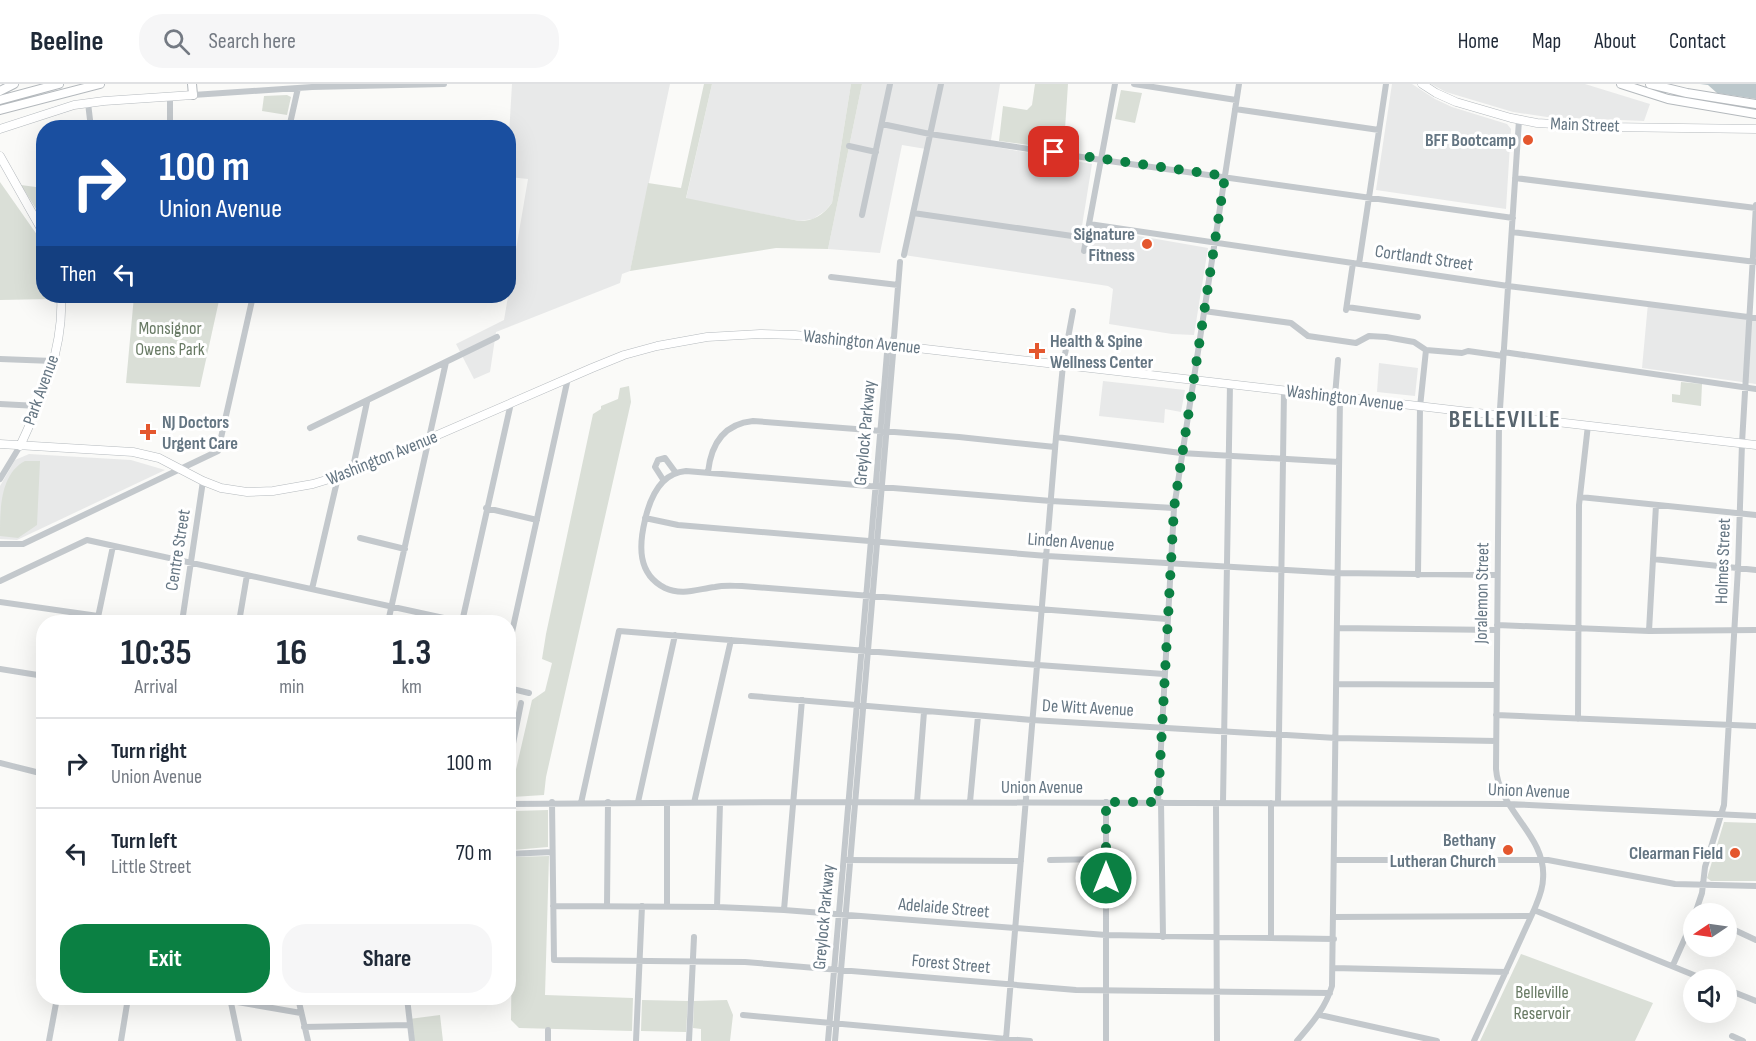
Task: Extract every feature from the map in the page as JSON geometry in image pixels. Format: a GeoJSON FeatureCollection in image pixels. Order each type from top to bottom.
{"type":"FeatureCollection","features":[{"type":"Feature","properties":{"kind":"highway"},"geometry":{"type":"LineString","coordinates":[[0,97],[14,84]]}},
{"type":"Feature","properties":{"kind":"highway"},"geometry":{"type":"LineString","coordinates":[[0,97],[59,84]]}},
{"type":"Feature","properties":{"kind":"highway"},"geometry":{"type":"LineString","coordinates":[[2,110],[100,84]]}},
{"type":"Feature","properties":{"kind":"highway"},"geometry":{"type":"LineString","coordinates":[[192,84],[193,95]]}},
{"type":"Feature","properties":{"kind":"highway"},"geometry":{"type":"LineString","coordinates":[[1621,84],[1668,99],[1756,114]]}},
{"type":"Feature","properties":{"kind":"highway"},"geometry":{"type":"LineString","coordinates":[[1650,84],[1687,93],[1756,104]]}},
{"type":"Feature","properties":{"kind":"main road","name":"Main Street"},"geometry":{"type":"LineString","coordinates":[[1422,84],[1444,97],[1519,120],[1586,126],[1756,129]]}},
{"type":"Feature","properties":{"kind":"main road"},"geometry":{"type":"LineString","coordinates":[[0,129],[46,113],[88,103],[193,95]]}},
{"type":"Feature","properties":{"kind":"main road"},"geometry":{"type":"LineString","coordinates":[[0,156],[36,220]]}},
{"type":"Feature","properties":{"kind":"main road","name":"Park Avenue"},"geometry":{"type":"LineString","coordinates":[[20,446],[38,406],[52,361],[60,331],[61,303]]}},
{"type":"Feature","properties":{"kind":"main road","name":"Washington Avenue"},"geometry":{"type":"LineString","coordinates":[[0,444],[133,452],[158,458],[203,481],[234,490],[261,492],[300,487],[352,472],[568,378],[640,350],[715,336],[777,334],[891,345],[1756,445]]}},
{"type":"Feature","properties":{"kind":"street"},"geometry":{"type":"LineString","coordinates":[[193,95],[298,88],[444,84]]}},
{"type":"Feature","properties":{"kind":"street"},"geometry":{"type":"LineString","coordinates":[[862,215],[890,84]]}},
{"type":"Feature","properties":{"kind":"street","name":"Greylock Parkway"},"geometry":{"type":"LineString","coordinates":[[835,1041],[842,915],[870,595],[887,354],[894,337],[902,259],[941,84]]}},
{"type":"Feature","properties":{"kind":"street"},"geometry":{"type":"LineString","coordinates":[[1084,251],[1115,84]]}},
{"type":"Feature","properties":{"kind":"street"},"geometry":{"type":"LineString","coordinates":[[1134,84],[1236,100]]}},
{"type":"Feature","properties":{"kind":"street"},"geometry":{"type":"LineString","coordinates":[[1163,937],[1159,802],[1174,508],[1239,84]]}},
{"type":"Feature","properties":{"kind":"street"},"geometry":{"type":"LineString","coordinates":[[1386,84],[1370,196],[1347,309],[1418,317]]}},
{"type":"Feature","properties":{"kind":"street"},"geometry":{"type":"LineString","coordinates":[[292,120],[298,88]]}},
{"type":"Feature","properties":{"kind":"street"},"geometry":{"type":"LineString","coordinates":[[170,97],[170,120]]}},
{"type":"Feature","properties":{"kind":"street"},"geometry":{"type":"LineString","coordinates":[[88,103],[90,120]]}},
{"type":"Feature","properties":{"kind":"street"},"geometry":{"type":"LineString","coordinates":[[1235,110],[1379,130]]}},
{"type":"Feature","properties":{"kind":"street","name":"Joralemon Street"},"geometry":{"type":"LineString","coordinates":[[1519,120],[1500,415],[1497,776],[1502,795],[1537,847],[1542,860]]}},
{"type":"Feature","properties":{"kind":"street"},"geometry":{"type":"LineString","coordinates":[[882,123],[930,134],[1513,218]]}},
{"type":"Feature","properties":{"kind":"street"},"geometry":{"type":"LineString","coordinates":[[849,146],[876,152]]}},
{"type":"Feature","properties":{"kind":"street"},"geometry":{"type":"LineString","coordinates":[[1515,177],[1756,207]]}},
{"type":"Feature","properties":{"kind":"street","name":"Holmes Street"},"geometry":{"type":"LineString","coordinates":[[1699,903],[1705,867],[1724,805],[1735,630],[1745,387],[1752,318],[1756,207]]}},
{"type":"Feature","properties":{"kind":"street"},"geometry":{"type":"LineString","coordinates":[[913,213],[1086,238]]}},
{"type":"Feature","properties":{"kind":"street","name":"Cortlandt Street"},"geometry":{"type":"LineString","coordinates":[[1089,224],[1508,286],[1752,318]]}},
{"type":"Feature","properties":{"kind":"street"},"geometry":{"type":"LineString","coordinates":[[1512,232],[1754,262]]}},
{"type":"Feature","properties":{"kind":"street"},"geometry":{"type":"LineString","coordinates":[[831,277],[898,285]]}},
{"type":"Feature","properties":{"kind":"street"},"geometry":{"type":"LineString","coordinates":[[0,544],[23,544],[218,451],[251,303]]}},
{"type":"Feature","properties":{"kind":"street"},"geometry":{"type":"LineString","coordinates":[[1006,1039],[1055,447],[1063,365],[1072,311]]}},
{"type":"Feature","properties":{"kind":"street"},"geometry":{"type":"LineString","coordinates":[[1204,311],[1291,323],[1308,336],[1356,343],[1369,336],[1386,337],[1414,342],[1426,350],[1503,354],[1756,389]]}},
{"type":"Feature","properties":{"kind":"street"},"geometry":{"type":"LineString","coordinates":[[310,428],[496,337]]}},
{"type":"Feature","properties":{"kind":"street"},"geometry":{"type":"LineString","coordinates":[[1418,575],[1420,407],[1426,350]]}},
{"type":"Feature","properties":{"kind":"street"},"geometry":{"type":"LineString","coordinates":[[0,359],[52,361]]}},
{"type":"Feature","properties":{"kind":"street"},"geometry":{"type":"LineString","coordinates":[[1297,1041],[1320,1015],[1330,993],[1333,968],[1338,628],[1338,360]]}},
{"type":"Feature","properties":{"kind":"street"},"geometry":{"type":"LineString","coordinates":[[390,615],[446,362]]}},
{"type":"Feature","properties":{"kind":"street"},"geometry":{"type":"LineString","coordinates":[[514,615],[568,378]]}},
{"type":"Feature","properties":{"kind":"street"},"geometry":{"type":"LineString","coordinates":[[1217,1041],[1217,937],[1224,731],[1230,384]]}},
{"type":"Feature","properties":{"kind":"street"},"geometry":{"type":"LineString","coordinates":[[1278,803],[1284,391]]}},
{"type":"Feature","properties":{"kind":"street"},"geometry":{"type":"LineString","coordinates":[[352,472],[367,402]]}},
{"type":"Feature","properties":{"kind":"street"},"geometry":{"type":"LineString","coordinates":[[463,615],[511,403]]}},
{"type":"Feature","properties":{"kind":"street"},"geometry":{"type":"LineString","coordinates":[[0,404],[38,406]]}},
{"type":"Feature","properties":{"kind":"street"},"geometry":{"type":"LineString","coordinates":[[708,472],[709,459],[717,441],[728,429],[742,423],[757,421],[1055,447]]}},
{"type":"Feature","properties":{"kind":"street"},"geometry":{"type":"LineString","coordinates":[[1578,719],[1580,497],[1588,425]]}},
{"type":"Feature","properties":{"kind":"street"},"geometry":{"type":"LineString","coordinates":[[1056,437],[1181,453],[1339,462]]}},
{"type":"Feature","properties":{"kind":"street","name":"Park Avenue"},"geometry":{"type":"LineString","coordinates":[[0,479],[20,446]]}},
{"type":"Feature","properties":{"kind":"street"},"geometry":{"type":"LineString","coordinates":[[664,481],[655,467],[658,460],[665,458],[676,473]]}},
{"type":"Feature","properties":{"kind":"street"},"geometry":{"type":"LineString","coordinates":[[1167,619],[727,586],[694,592],[674,591],[656,582],[644,565],[640,543],[651,497],[664,481],[676,473],[686,471],[1051,501],[1174,508]]}},
{"type":"Feature","properties":{"kind":"street"},"geometry":{"type":"LineString","coordinates":[[312,589],[338,477]]}},
{"type":"Feature","properties":{"kind":"street","name":"Centre Street"},"geometry":{"type":"LineString","coordinates":[[183,615],[203,481]]}},
{"type":"Feature","properties":{"kind":"street"},"geometry":{"type":"LineString","coordinates":[[1580,497],[1756,515]]}},
{"type":"Feature","properties":{"kind":"street"},"geometry":{"type":"LineString","coordinates":[[1649,631],[1656,505]]}},
{"type":"Feature","properties":{"kind":"street"},"geometry":{"type":"LineString","coordinates":[[486,508],[537,520]]}},
{"type":"Feature","properties":{"kind":"street","name":"Linden Avenue"},"geometry":{"type":"LineString","coordinates":[[645,518],[678,525],[1047,556],[1338,573],[1497,575]]}},
{"type":"Feature","properties":{"kind":"street"},"geometry":{"type":"LineString","coordinates":[[360,538],[405,549]]}},
{"type":"Feature","properties":{"kind":"street"},"geometry":{"type":"LineString","coordinates":[[0,581],[87,540],[431,615]]}},
{"type":"Feature","properties":{"kind":"street"},"geometry":{"type":"LineString","coordinates":[[98,615],[113,546]]}},
{"type":"Feature","properties":{"kind":"street"},"geometry":{"type":"LineString","coordinates":[[1653,560],[1756,570]]}},
{"type":"Feature","properties":{"kind":"street"},"geometry":{"type":"LineString","coordinates":[[240,615],[247,575]]}},
{"type":"Feature","properties":{"kind":"street"},"geometry":{"type":"LineString","coordinates":[[0,602],[74,615]]}},
{"type":"Feature","properties":{"kind":"street"},"geometry":{"type":"LineString","coordinates":[[1338,628],[1756,630]]}},
{"type":"Feature","properties":{"kind":"street"},"geometry":{"type":"LineString","coordinates":[[581,802],[620,631],[1164,674]]}},
{"type":"Feature","properties":{"kind":"street"},"geometry":{"type":"LineString","coordinates":[[638,802],[675,635]]}},
{"type":"Feature","properties":{"kind":"street"},"geometry":{"type":"LineString","coordinates":[[694,803],[730,640]]}},
{"type":"Feature","properties":{"kind":"street"},"geometry":{"type":"LineString","coordinates":[[0,669],[36,675]]}},
{"type":"Feature","properties":{"kind":"street"},"geometry":{"type":"LineString","coordinates":[[1337,684],[1496,685]]}},
{"type":"Feature","properties":{"kind":"street"},"geometry":{"type":"LineString","coordinates":[[516,690],[529,693]]}},
{"type":"Feature","properties":{"kind":"street","name":"De Witt Avenue"},"geometry":{"type":"LineString","coordinates":[[750,696],[924,712],[1162,728],[1336,738],[1496,741]]}},
{"type":"Feature","properties":{"kind":"street"},"geometry":{"type":"LineString","coordinates":[[784,910],[802,700]]}},
{"type":"Feature","properties":{"kind":"street"},"geometry":{"type":"LineString","coordinates":[[516,728],[521,703]]}},
{"type":"Feature","properties":{"kind":"street"},"geometry":{"type":"LineString","coordinates":[[916,802],[924,712]]}},
{"type":"Feature","properties":{"kind":"street"},"geometry":{"type":"LineString","coordinates":[[1496,715],[1756,726]]}},
{"type":"Feature","properties":{"kind":"street"},"geometry":{"type":"LineString","coordinates":[[970,802],[978,716]]}},
{"type":"Feature","properties":{"kind":"street"},"geometry":{"type":"LineString","coordinates":[[0,763],[36,772]]}},
{"type":"Feature","properties":{"kind":"street"},"geometry":{"type":"LineString","coordinates":[[552,802],[553,906]]}},
{"type":"Feature","properties":{"kind":"street"},"geometry":{"type":"LineString","coordinates":[[607,906],[608,802]]}},
{"type":"Feature","properties":{"kind":"street"},"geometry":{"type":"LineString","coordinates":[[1106,802],[1106,1041]]}},
{"type":"Feature","properties":{"kind":"street","name":"Union Avenue"},"geometry":{"type":"LineString","coordinates":[[516,804],[1220,802],[1508,804],[1756,816]]}},
{"type":"Feature","properties":{"kind":"street"},"geometry":{"type":"LineString","coordinates":[[667,803],[667,906]]}},
{"type":"Feature","properties":{"kind":"street"},"geometry":{"type":"LineString","coordinates":[[717,907],[720,803]]}},
{"type":"Feature","properties":{"kind":"street"},"geometry":{"type":"LineString","coordinates":[[1271,803],[1271,938]]}},
{"type":"Feature","properties":{"kind":"street"},"geometry":{"type":"LineString","coordinates":[[516,854],[552,852]]}},
{"type":"Feature","properties":{"kind":"street"},"geometry":{"type":"LineString","coordinates":[[1050,860],[1106,859]]}},
{"type":"Feature","properties":{"kind":"street"},"geometry":{"type":"LineString","coordinates":[[847,860],[1021,861]]}},
{"type":"Feature","properties":{"kind":"street"},"geometry":{"type":"LineString","coordinates":[[1335,860],[1542,860],[1675,884],[1756,886]]}},
{"type":"Feature","properties":{"kind":"street"},"geometry":{"type":"LineString","coordinates":[[1474,1041],[1532,913],[1543,882],[1542,860]]}},
{"type":"Feature","properties":{"kind":"street","name":"Adelaide Street"},"geometry":{"type":"LineString","coordinates":[[553,906],[717,907],[784,910],[1106,935],[1334,939]]}},
{"type":"Feature","properties":{"kind":"street","name":"Forest Street"},"geometry":{"type":"LineString","coordinates":[[553,906],[552,957],[554,960],[745,962],[1076,990],[1330,993]]}},
{"type":"Feature","properties":{"kind":"street"},"geometry":{"type":"LineString","coordinates":[[636,1041],[642,906]]}},
{"type":"Feature","properties":{"kind":"street"},"geometry":{"type":"LineString","coordinates":[[1334,917],[1532,913],[1683,970]]}},
{"type":"Feature","properties":{"kind":"street"},"geometry":{"type":"LineString","coordinates":[[1737,931],[1756,939]]}},
{"type":"Feature","properties":{"kind":"street"},"geometry":{"type":"LineString","coordinates":[[689,1041],[694,937]]}},
{"type":"Feature","properties":{"kind":"street","name":"Holmes Street"},"geometry":{"type":"LineString","coordinates":[[1673,965],[1683,943]]}},
{"type":"Feature","properties":{"kind":"street"},"geometry":{"type":"LineString","coordinates":[[1333,968],[1506,972]]}},
{"type":"Feature","properties":{"kind":"street","name":"Greylock Parkway"},"geometry":{"type":"LineString","coordinates":[[828,1041],[838,970]]}},
{"type":"Feature","properties":{"kind":"street"},"geometry":{"type":"LineString","coordinates":[[1737,993],[1756,1001]]}},
{"type":"Feature","properties":{"kind":"street"},"geometry":{"type":"LineString","coordinates":[[49,1041],[56,1005]]}},
{"type":"Feature","properties":{"kind":"street"},"geometry":{"type":"LineString","coordinates":[[121,1041],[127,1005]]}},
{"type":"Feature","properties":{"kind":"street"},"geometry":{"type":"LineString","coordinates":[[232,1005],[239,1041]]}},
{"type":"Feature","properties":{"kind":"street"},"geometry":{"type":"LineString","coordinates":[[261,1005],[301,1013]]}},
{"type":"Feature","properties":{"kind":"street"},"geometry":{"type":"LineString","coordinates":[[299,1005],[308,1041]]}},
{"type":"Feature","properties":{"kind":"street"},"geometry":{"type":"LineString","coordinates":[[407,1005],[412,1041]]}},
{"type":"Feature","properties":{"kind":"street"},"geometry":{"type":"LineString","coordinates":[[743,1015],[1030,1041]]}},
{"type":"Feature","properties":{"kind":"street"},"geometry":{"type":"LineString","coordinates":[[1320,1015],[1437,1041]]}},
{"type":"Feature","properties":{"kind":"street"},"geometry":{"type":"LineString","coordinates":[[304,1027],[409,1025]]}},
{"type":"Feature","properties":{"kind":"street"},"geometry":{"type":"LineString","coordinates":[[548,1030],[548,1041]]}},
{"type":"Feature","properties":{"kind":"street"},"geometry":{"type":"LineString","coordinates":[[1732,1036],[1743,1041]]}},
{"type":"Feature","properties":{"kind":"shaded area"},"geometry":{"type":"Polygon","coordinates":[[[512,84],[670,84],[630,271],[622,274],[620,283],[496,332],[490,372],[474,379],[456,344],[504,320],[507,303],[516,303],[516,250],[528,179],[516,178],[516,120],[510,120],[512,84]]]}},
{"type":"Feature","properties":{"kind":"shaded area"},"geometry":{"type":"Polygon","coordinates":[[[712,84],[851,84],[832,203],[825,211],[813,219],[799,221],[686,199],[712,84]]]}},
{"type":"Feature","properties":{"kind":"shaded area"},"geometry":{"type":"Polygon","coordinates":[[[862,84],[1000,84],[990,146],[1092,164],[1082,226],[1208,248],[1194,335],[1172,334],[1109,324],[1113,289],[1108,286],[904,255],[926,149],[902,145],[880,253],[828,249],[862,84]]]}},
{"type":"Feature","properties":{"kind":"shaded area"},"geometry":{"type":"Polygon","coordinates":[[[1392,84],[1412,84],[1452,107],[1507,124],[1511,129],[1506,209],[1376,190],[1392,84]]]}},
{"type":"Feature","properties":{"kind":"shaded area"},"geometry":{"type":"Polygon","coordinates":[[[1431,84],[1585,84],[1650,104],[1644,121],[1547,117],[1513,112],[1446,92],[1431,84]]]}},
{"type":"Feature","properties":{"kind":"shaded area"},"geometry":{"type":"Polygon","coordinates":[[[1700,84],[1756,84],[1756,99],[1717,93],[1708,85],[1700,84]]]}},
{"type":"Feature","properties":{"kind":"shaded area"},"geometry":{"type":"Polygon","coordinates":[[[1648,303],[1756,317],[1756,384],[1642,368],[1648,303]]]}},
{"type":"Feature","properties":{"kind":"shaded area"},"geometry":{"type":"Polygon","coordinates":[[[1379,363],[1418,368],[1415,396],[1377,392],[1379,363]]]}},
{"type":"Feature","properties":{"kind":"shaded area"},"geometry":{"type":"Polygon","coordinates":[[[1103,381],[1185,390],[1181,412],[1165,409],[1164,423],[1099,416],[1103,381]]]}},
{"type":"Feature","properties":{"kind":"shaded area"},"geometry":{"type":"Polygon","coordinates":[[[29,454],[131,460],[165,470],[17,540],[0,539],[0,486],[15,460],[29,454]]]}},
{"type":"Feature","properties":{"kind":"green space"},"geometry":{"type":"Polygon","coordinates":[[[704,84],[712,84],[686,198],[799,221],[818,216],[832,203],[851,84],[862,84],[828,249],[776,248],[630,271],[648,183],[681,188],[704,84]]]}},
{"type":"Feature","properties":{"kind":"green space"},"geometry":{"type":"Polygon","coordinates":[[[1035,84],[1068,84],[1065,129],[1054,128],[1051,148],[999,141],[1003,106],[1027,110],[1032,105],[1035,84]]]}},
{"type":"Feature","properties":{"kind":"green space"},"geometry":{"type":"Polygon","coordinates":[[[1121,90],[1142,93],[1135,123],[1115,119],[1121,90]]]}},
{"type":"Feature","properties":{"kind":"green space"},"geometry":{"type":"Polygon","coordinates":[[[287,95],[291,97],[287,115],[262,111],[264,96],[287,95]]]}},
{"type":"Feature","properties":{"kind":"green space"},"geometry":{"type":"Polygon","coordinates":[[[0,182],[36,233],[36,299],[0,300],[0,182]]]}},
{"type":"Feature","properties":{"kind":"green space"},"geometry":{"type":"Polygon","coordinates":[[[21,185],[36,187],[36,209],[21,185]]]}},
{"type":"Feature","properties":{"kind":"green space","name":"Monsignor Owens Park"},"geometry":{"type":"Polygon","coordinates":[[[133,303],[218,303],[200,387],[126,383],[133,303]]]}},
{"type":"Feature","properties":{"kind":"green space"},"geometry":{"type":"Polygon","coordinates":[[[1681,382],[1702,384],[1701,406],[1672,402],[1672,394],[1680,395],[1681,382]]]}},
{"type":"Feature","properties":{"kind":"green space"},"geometry":{"type":"Polygon","coordinates":[[[629,386],[631,402],[546,777],[544,795],[516,797],[516,769],[532,700],[545,691],[552,663],[542,659],[546,634],[593,414],[601,409],[601,406],[618,399],[620,388],[629,386]]]}},
{"type":"Feature","properties":{"kind":"green space"},"geometry":{"type":"Polygon","coordinates":[[[25,461],[40,461],[37,525],[18,538],[0,536],[1,504],[6,484],[17,467],[25,461]]]}},
{"type":"Feature","properties":{"kind":"green space"},"geometry":{"type":"Polygon","coordinates":[[[548,810],[548,847],[516,850],[516,811],[548,810]]]}},
{"type":"Feature","properties":{"kind":"green space","name":"Clearman Field"},"geometry":{"type":"Polygon","coordinates":[[[1724,822],[1756,823],[1756,881],[1711,881],[1707,878],[1724,822]]]}},
{"type":"Feature","properties":{"kind":"green space"},"geometry":{"type":"Polygon","coordinates":[[[549,856],[545,995],[633,998],[632,1031],[519,1028],[511,1020],[511,1005],[516,1005],[516,857],[549,856]]]}},
{"type":"Feature","properties":{"kind":"green space","name":"Belleville Reservoir"},"geometry":{"type":"Polygon","coordinates":[[[1521,954],[1653,1003],[1635,1041],[1480,1041],[1521,954]]]}},
{"type":"Feature","properties":{"kind":"green space"},"geometry":{"type":"Polygon","coordinates":[[[642,1000],[688,1001],[686,1032],[641,1031],[642,1000]]]}},
{"type":"Feature","properties":{"kind":"green space"},"geometry":{"type":"Polygon","coordinates":[[[727,1000],[733,1015],[730,1041],[701,1041],[701,1029],[693,1028],[694,1001],[727,1000]]]}},
{"type":"Feature","properties":{"kind":"green space"},"geometry":{"type":"Polygon","coordinates":[[[440,1015],[443,1041],[412,1041],[409,1019],[440,1015]]]}},
{"type":"Feature","properties":{"kind":"place","name":"BFF Bootcamp"},"geometry":{"type":"Point","coordinates":[1528,140]}},
{"type":"Feature","properties":{"kind":"place","name":"Signature Fitness"},"geometry":{"type":"Point","coordinates":[1147,244]}},
{"type":"Feature","properties":{"kind":"place","name":"Health & Spine Wellness Center"},"geometry":{"type":"Point","coordinates":[1037,351]}},
{"type":"Feature","properties":{"kind":"place","name":"NJ Doctors Urgent Care"},"geometry":{"type":"Point","coordinates":[148,432]}},
{"type":"Feature","properties":{"kind":"place","name":"Bethany Lutheran Church"},"geometry":{"type":"Point","coordinates":[1508,850]}},
{"type":"Feature","properties":{"kind":"place","name":"Clearman Field"},"geometry":{"type":"Point","coordinates":[1735,853]}},
{"type":"Feature","properties":{"kind":"district","name":"BELLEVILLE"},"geometry":{"type":"Point","coordinates":[1505,419]}},
{"type":"Feature","properties":{"kind":"route"},"geometry":{"type":"LineString","coordinates":[[1054,152],[1225,176],[1174,508],[1158,802],[1106,802],[1106,878]]}}]}
